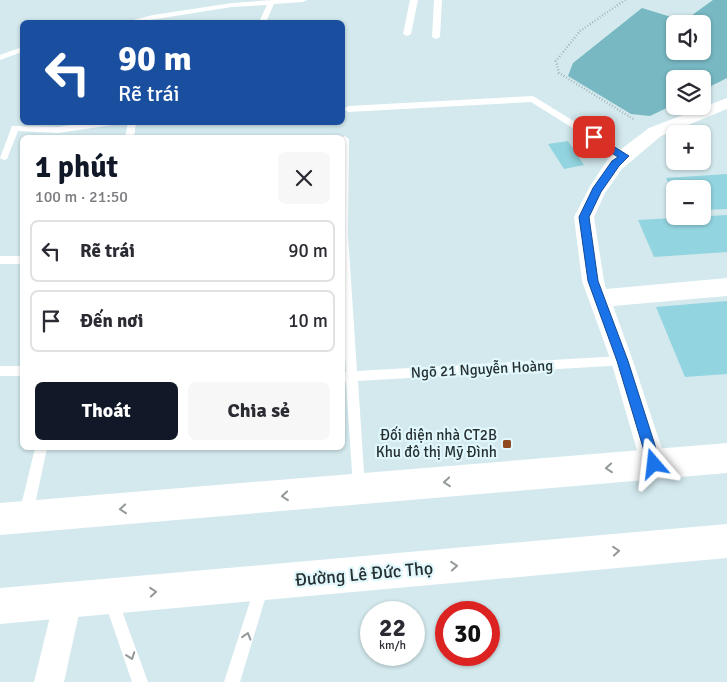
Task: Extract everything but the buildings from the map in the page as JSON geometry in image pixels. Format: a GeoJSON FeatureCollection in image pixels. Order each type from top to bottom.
{"type":"FeatureCollection","features":[{"type":"Feature","properties":{"kind":"main road"},"geometry":{"type":"LineString","coordinates":[[13,518],[727,458]]}},
{"type":"Feature","properties":{"kind":"main road","name":"Đường Lê Đức Thọ"},"geometry":{"type":"LineString","coordinates":[[0,606],[727,542]]}},
{"type":"Feature","properties":{"kind":"street"},"geometry":{"type":"LineString","coordinates":[[654,464],[622,361],[593,281],[584,217],[597,191],[615,164],[624,156],[655,132],[727,103]]}},
{"type":"Feature","properties":{"kind":"street"},"geometry":{"type":"LineString","coordinates":[[600,298],[727,287]]}},
{"type":"Feature","properties":{"kind":"street"},"geometry":{"type":"LineString","coordinates":[[49,682],[68,600]]}},
{"type":"Feature","properties":{"kind":"lane"},"geometry":{"type":"LineString","coordinates":[[152,20],[233,2],[271,3],[303,0]]}},
{"type":"Feature","properties":{"kind":"lane"},"geometry":{"type":"LineString","coordinates":[[407,34],[414,0]]}},
{"type":"Feature","properties":{"kind":"lane"},"geometry":{"type":"LineString","coordinates":[[436,37],[438,0]]}},
{"type":"Feature","properties":{"kind":"lane"},"geometry":{"type":"LineString","coordinates":[[264,20],[271,3]]}},
{"type":"Feature","properties":{"kind":"lane"},"geometry":{"type":"LineString","coordinates":[[0,58],[20,50]]}},
{"type":"Feature","properties":{"kind":"lane"},"geometry":{"type":"LineString","coordinates":[[348,109],[533,99],[624,156]]}},
{"type":"Feature","properties":{"kind":"lane"},"geometry":{"type":"LineString","coordinates":[[4,157],[15,128],[58,130],[92,125]]}},
{"type":"Feature","properties":{"kind":"lane"},"geometry":{"type":"LineString","coordinates":[[0,260],[20,260]]}},
{"type":"Feature","properties":{"kind":"lane"},"geometry":{"type":"LineString","coordinates":[[345,306],[347,377],[359,490]]}},
{"type":"Feature","properties":{"kind":"lane","name":"Ngõ 21 Nguyễn Hoàng"},"geometry":{"type":"LineString","coordinates":[[347,377],[622,361]]}},
{"type":"Feature","properties":{"kind":"lane"},"geometry":{"type":"LineString","coordinates":[[0,371],[20,371]]}},
{"type":"Feature","properties":{"kind":"lane"},"geometry":{"type":"LineString","coordinates":[[13,518],[40,450]]}},
{"type":"Feature","properties":{"kind":"lane"},"geometry":{"type":"LineString","coordinates":[[232,682],[263,583]]}},
{"type":"Feature","properties":{"kind":"lane"},"geometry":{"type":"LineString","coordinates":[[109,596],[140,682]]}},
{"type":"Feature","properties":{"kind":"path"},"geometry":{"type":"LineString","coordinates":[[625,0],[580,31],[556,61],[557,67],[559,73],[655,132]]}},
{"type":"Feature","properties":{"kind":"water"},"geometry":{"type":"Polygon","coordinates":[[[713,0],[727,0],[727,78],[711,86],[711,70],[666,70],[666,108],[650,116],[631,114],[568,76],[573,63],[642,8],[666,15],[666,60],[711,60],[711,15],[692,15],[713,0]]]}},
{"type":"Feature","properties":{"kind":"place","name":"Đối diện nhà CT2B Khu đô thị Mỹ Đình"},"geometry":{"type":"Point","coordinates":[507,444]}},
{"type":"Feature","properties":{"kind":"route"},"geometry":{"type":"LineString","coordinates":[[594,137],[624,156],[615,164],[597,191],[584,217],[593,281],[622,361],[654,464]]}}]}
